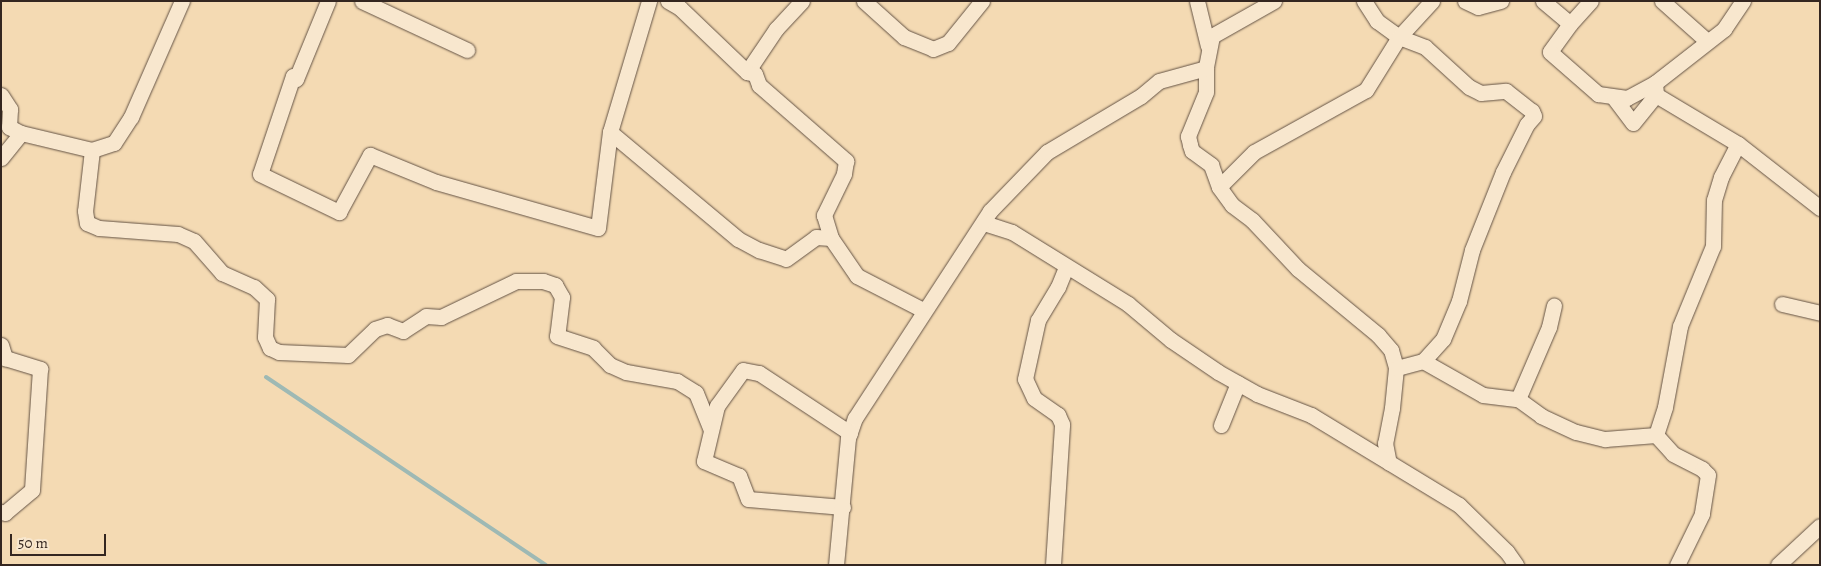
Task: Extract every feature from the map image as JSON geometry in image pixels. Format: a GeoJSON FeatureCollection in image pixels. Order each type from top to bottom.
{"type":"FeatureCollection","features":[{"type":"Feature","properties":{"kind":"street"},"geometry":{"type":"LineString","coordinates":[[1,95],[10,109],[9,127],[21,133],[92,150],[114,143],[131,117],[182,1]]}},
{"type":"Feature","properties":{"kind":"street"},"geometry":{"type":"LineString","coordinates":[[328,1],[296,78],[293,76],[260,174],[339,212],[370,155],[436,182],[598,228],[610,132],[649,1]]}},
{"type":"Feature","properties":{"kind":"street"},"geometry":{"type":"LineString","coordinates":[[362,1],[467,50]]}},
{"type":"Feature","properties":{"kind":"street"},"geometry":{"type":"LineString","coordinates":[[668,1],[680,8],[746,72],[755,74],[759,85],[846,161],[844,174],[824,216],[831,238],[858,276],[923,310]]}},
{"type":"Feature","properties":{"kind":"street"},"geometry":{"type":"LineString","coordinates":[[746,72],[776,29],[802,1]]}},
{"type":"Feature","properties":{"kind":"street"},"geometry":{"type":"LineString","coordinates":[[864,1],[904,37],[933,49],[948,43],[982,1]]}},
{"type":"Feature","properties":{"kind":"street"},"geometry":{"type":"LineString","coordinates":[[1197,1],[1208,46],[1206,92],[1188,136],[1192,151],[1211,165],[1219,187],[1232,205],[1252,220],[1298,269],[1350,315],[1378,335],[1391,350],[1396,368],[1392,408],[1384,443],[1389,463]]}},
{"type":"Feature","properties":{"kind":"street"},"geometry":{"type":"LineString","coordinates":[[1208,46],[1214,34],[1274,1]]}},
{"type":"Feature","properties":{"kind":"street"},"geometry":{"type":"LineString","coordinates":[[1364,1],[1377,21],[1400,37],[1425,47],[1469,87],[1481,93],[1506,91],[1532,111],[1534,116],[1527,124],[1503,172],[1472,250],[1459,301],[1443,339],[1424,361],[1396,368]]}},
{"type":"Feature","properties":{"kind":"street"},"geometry":{"type":"LineString","coordinates":[[1219,187],[1254,152],[1366,90],[1400,37],[1432,1]]}},
{"type":"Feature","properties":{"kind":"street"},"geometry":{"type":"LineString","coordinates":[[1464,1],[1478,7],[1501,1]]}},
{"type":"Feature","properties":{"kind":"street"},"geometry":{"type":"LineString","coordinates":[[1543,1],[1570,24]]}},
{"type":"Feature","properties":{"kind":"street"},"geometry":{"type":"LineString","coordinates":[[1591,1],[1570,24],[1550,52],[1598,94],[1614,98],[1628,98],[1655,89]]}},
{"type":"Feature","properties":{"kind":"street"},"geometry":{"type":"LineString","coordinates":[[1662,1],[1707,41]]}},
{"type":"Feature","properties":{"kind":"street"},"geometry":{"type":"LineString","coordinates":[[1614,98],[1633,123],[1655,89],[1707,41],[1724,29],[1743,1]]}},
{"type":"Feature","properties":{"kind":"street"},"geometry":{"type":"LineString","coordinates":[[836,565],[850,432],[855,418],[923,310],[998,201],[1047,152],[1141,96],[1159,81],[1206,68]]}},
{"type":"Feature","properties":{"kind":"street"},"geometry":{"type":"LineString","coordinates":[[1655,89],[1738,144],[1820,208]]}},
{"type":"Feature","properties":{"kind":"street"},"geometry":{"type":"LineString","coordinates":[[610,132],[738,239],[759,250],[786,259],[816,238],[831,238]]}},
{"type":"Feature","properties":{"kind":"street"},"geometry":{"type":"LineString","coordinates":[[1,158],[21,133]]}},
{"type":"Feature","properties":{"kind":"street"},"geometry":{"type":"LineString","coordinates":[[1656,435],[1665,407],[1680,326],[1712,246],[1714,200],[1719,184],[1738,144]]}},
{"type":"Feature","properties":{"kind":"street"},"geometry":{"type":"LineString","coordinates":[[92,150],[85,211],[88,224],[99,228],[178,234],[194,240],[222,274],[254,287],[267,299],[266,344],[279,352],[348,355],[375,329],[387,325],[403,331],[426,316],[441,317],[516,281],[543,281],[555,286],[562,297],[557,336],[593,348],[610,365],[626,372],[677,381],[696,393],[710,428]]}},
{"type":"Feature","properties":{"kind":"street"},"geometry":{"type":"LineString","coordinates":[[984,223],[1012,232],[1082,278],[1128,304],[1171,340],[1238,383],[1257,394],[1311,415],[1459,505],[1507,552],[1516,565]]}},
{"type":"Feature","properties":{"kind":"street"},"geometry":{"type":"LineString","coordinates":[[1053,565],[1062,424],[1058,415],[1034,398],[1025,379],[1038,320],[1058,286],[1066,267]]}},
{"type":"Feature","properties":{"kind":"street"},"geometry":{"type":"LineString","coordinates":[[1058,286],[1082,278]]}},
{"type":"Feature","properties":{"kind":"street"},"geometry":{"type":"LineString","coordinates":[[1782,304],[1820,313]]}},
{"type":"Feature","properties":{"kind":"street"},"geometry":{"type":"LineString","coordinates":[[1518,399],[1549,327],[1554,306]]}},
{"type":"Feature","properties":{"kind":"street"},"geometry":{"type":"LineString","coordinates":[[1,345],[5,358],[40,369],[32,490],[5,513],[1,512]]}},
{"type":"Feature","properties":{"kind":"street"},"geometry":{"type":"LineString","coordinates":[[1424,361],[1483,395],[1518,399],[1541,416],[1576,432],[1605,439],[1656,435]]}},
{"type":"Feature","properties":{"kind":"street"},"geometry":{"type":"LineString","coordinates":[[843,507],[748,499],[739,476],[704,461],[710,428],[717,406],[743,370],[749,369],[820,410],[850,432]]}},
{"type":"Feature","properties":{"kind":"street"},"geometry":{"type":"LineString","coordinates":[[1220,425],[1238,383]]}},
{"type":"Feature","properties":{"kind":"street"},"geometry":{"type":"LineString","coordinates":[[1656,435],[1673,454],[1708,475],[1702,514],[1677,565]]}},
{"type":"Feature","properties":{"kind":"street"},"geometry":{"type":"LineString","coordinates":[[1778,565],[1820,526]]}},
{"type":"Feature","properties":{"kind":"waterway"},"geometry":{"type":"LineString","coordinates":[[266,377],[546,565]]}}]}
